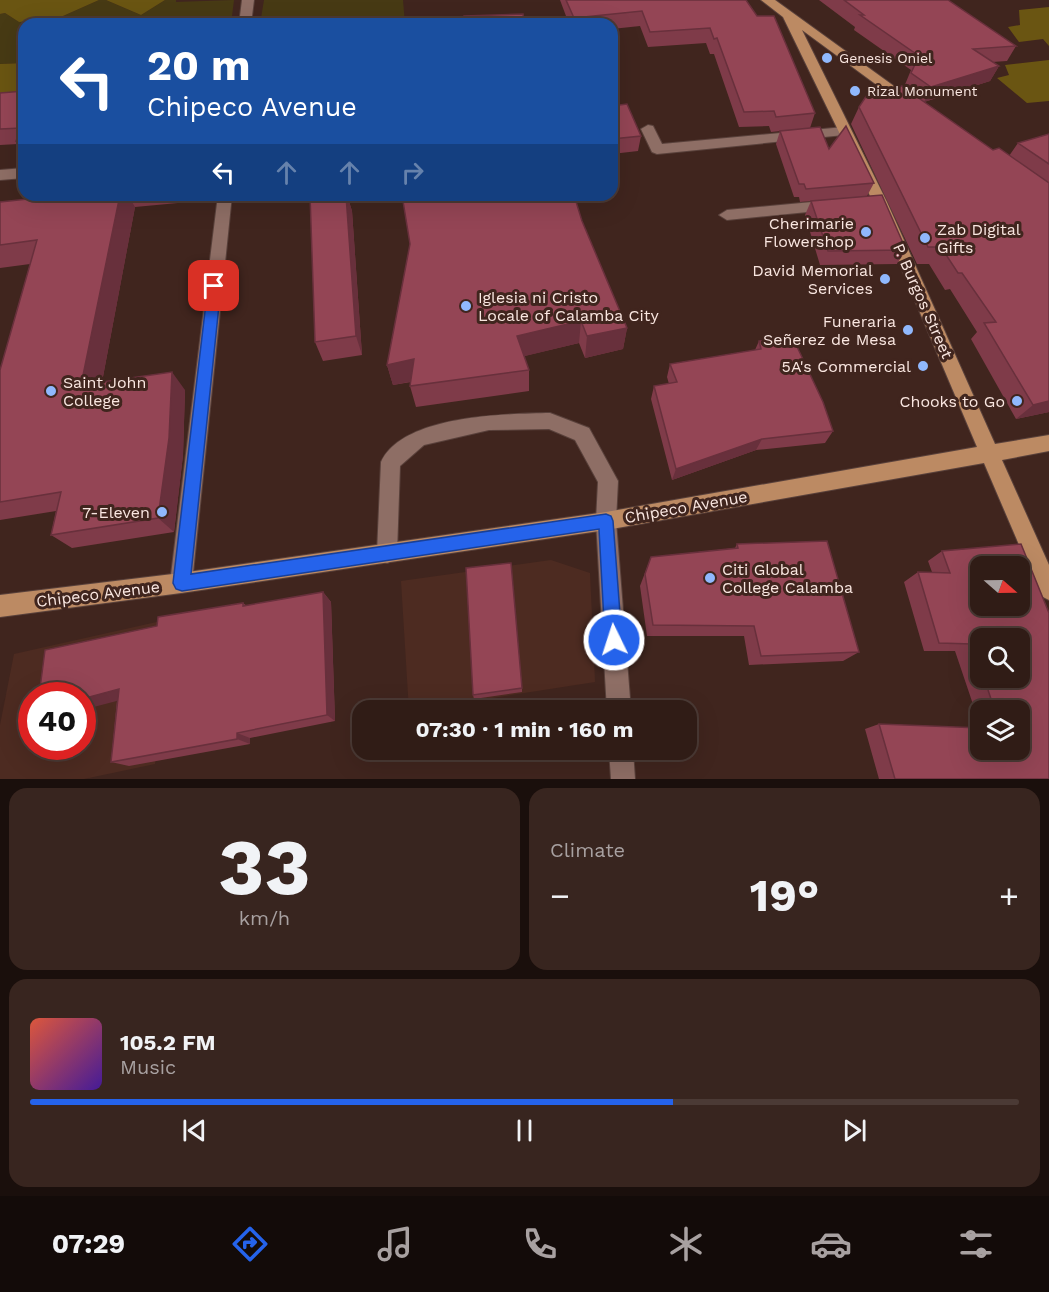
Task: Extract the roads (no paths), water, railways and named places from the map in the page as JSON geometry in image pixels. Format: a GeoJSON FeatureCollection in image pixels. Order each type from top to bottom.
{"type":"FeatureCollection","features":[{"type":"Feature","properties":{"kind":"main road"},"geometry":{"type":"LineString","coordinates":[[767,0],[924,112]]}},
{"type":"Feature","properties":{"kind":"main road","name":"P. Burgos Street"},"geometry":{"type":"LineString","coordinates":[[789,17],[880,202],[1049,589]]}},
{"type":"Feature","properties":{"kind":"main road","name":"Chipeco Avenue"},"geometry":{"type":"LineString","coordinates":[[0,606],[182,583],[606,521],[1049,443]]}},
{"type":"Feature","properties":{"kind":"street"},"geometry":{"type":"LineString","coordinates":[[246,18],[248,0]]}},
{"type":"Feature","properties":{"kind":"street"},"geometry":{"type":"LineString","coordinates":[[648,129],[657,149],[844,131]]}},
{"type":"Feature","properties":{"kind":"street"},"geometry":{"type":"LineString","coordinates":[[0,175],[18,174]]}},
{"type":"Feature","properties":{"kind":"street"},"geometry":{"type":"LineString","coordinates":[[182,583],[224,201]]}},
{"type":"Feature","properties":{"kind":"street"},"geometry":{"type":"LineString","coordinates":[[727,215],[880,202]]}},
{"type":"Feature","properties":{"kind":"street"},"geometry":{"type":"LineString","coordinates":[[387,553],[391,462],[419,438],[489,422],[550,421],[582,434],[608,481],[606,521],[618,700]]}},
{"type":"Feature","properties":{"kind":"street"},"geometry":{"type":"LineString","coordinates":[[622,760],[623,779]]}},
{"type":"Feature","properties":{"kind":"place","name":"Genesis Oniel"},"geometry":{"type":"Point","coordinates":[827,58]}},
{"type":"Feature","properties":{"kind":"place","name":"Rizal Monument"},"geometry":{"type":"Point","coordinates":[855,91]}},
{"type":"Feature","properties":{"kind":"place","name":"Cherimarie Flowershop"},"geometry":{"type":"Point","coordinates":[866,232]}},
{"type":"Feature","properties":{"kind":"place","name":"Zab Digital Gifts"},"geometry":{"type":"Point","coordinates":[925,238]}},
{"type":"Feature","properties":{"kind":"place","name":"David Memorial Services"},"geometry":{"type":"Point","coordinates":[885,279]}},
{"type":"Feature","properties":{"kind":"place","name":"Iglesia ni Cristo Locale of Calamba City"},"geometry":{"type":"Point","coordinates":[466,306]}},
{"type":"Feature","properties":{"kind":"place","name":"Funeraria Señerez de Mesa"},"geometry":{"type":"Point","coordinates":[908,330]}},
{"type":"Feature","properties":{"kind":"place","name":"5A's Commercial"},"geometry":{"type":"Point","coordinates":[923,366]}},
{"type":"Feature","properties":{"kind":"place","name":"Saint John College"},"geometry":{"type":"Point","coordinates":[51,391]}},
{"type":"Feature","properties":{"kind":"place","name":"Chooks to Go"},"geometry":{"type":"Point","coordinates":[1017,401]}},
{"type":"Feature","properties":{"kind":"place","name":"7-Eleven"},"geometry":{"type":"Point","coordinates":[162,512]}},
{"type":"Feature","properties":{"kind":"place","name":"Citi Global College Calamba"},"geometry":{"type":"Point","coordinates":[710,578]}}]}
